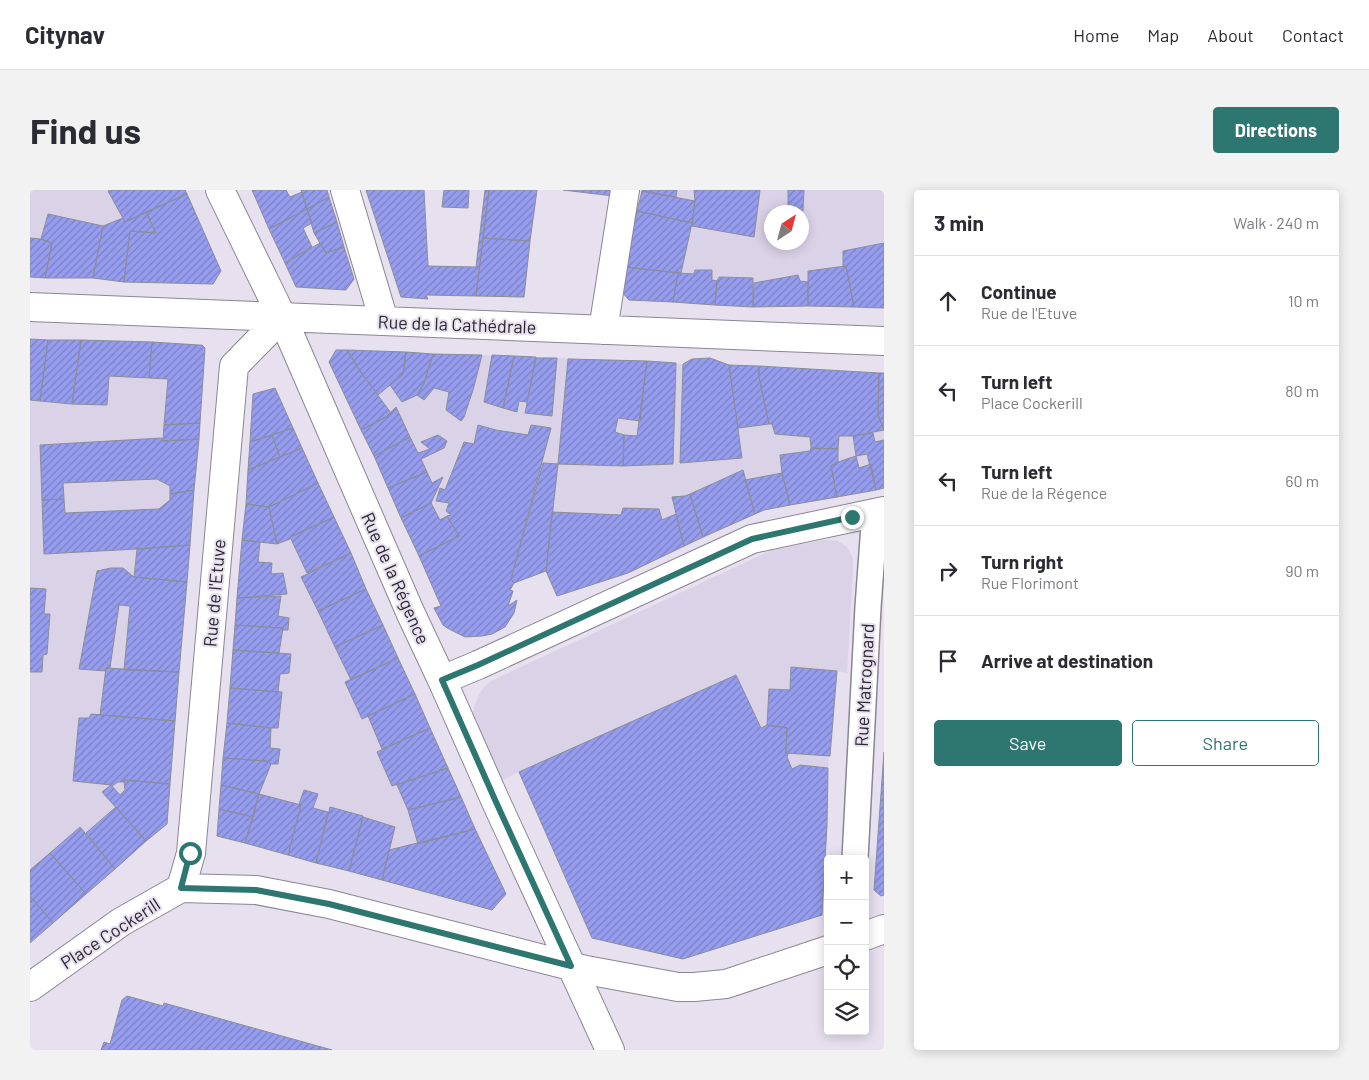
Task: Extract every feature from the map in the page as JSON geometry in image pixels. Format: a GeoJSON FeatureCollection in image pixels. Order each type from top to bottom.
{"type":"FeatureCollection","features":[{"type":"Feature","properties":{"kind":"street","name":"Rue de la Régence"},"geometry":{"type":"LineString","coordinates":[[220,190],[282,317],[410,614],[442,680],[571,966]]}},
{"type":"Feature","properties":{"kind":"street"},"geometry":{"type":"LineString","coordinates":[[345,190],[384,321]]}},
{"type":"Feature","properties":{"kind":"street"},"geometry":{"type":"LineString","coordinates":[[603,330],[625,190]]}},
{"type":"Feature","properties":{"kind":"street","name":"Rue de la Cathédrale"},"geometry":{"type":"LineString","coordinates":[[30,307],[884,341]]}},
{"type":"Feature","properties":{"kind":"street","name":"Rue de l'Etuve"},"geometry":{"type":"LineString","coordinates":[[181,888],[190,853],[234,366],[282,317]]}},
{"type":"Feature","properties":{"kind":"street"},"geometry":{"type":"LineString","coordinates":[[442,680],[752,539],[880,511]]}},
{"type":"Feature","properties":{"kind":"street","name":"Rue Matrognard"},"geometry":{"type":"LineString","coordinates":[[855,855],[868,607],[880,511]]}},
{"type":"Feature","properties":{"kind":"street"},"geometry":{"type":"LineString","coordinates":[[181,888],[256,890],[329,904],[571,966],[678,987],[726,984],[824,951]]}},
{"type":"Feature","properties":{"kind":"street","name":"Place Cockerill"},"geometry":{"type":"LineString","coordinates":[[30,987],[121,922],[181,888]]}},
{"type":"Feature","properties":{"kind":"street"},"geometry":{"type":"LineString","coordinates":[[869,935],[884,929]]}},
{"type":"Feature","properties":{"kind":"street"},"geometry":{"type":"LineString","coordinates":[[571,966],[610,1050]]}},
{"type":"Feature","properties":{"kind":"shaded area"},"geometry":{"type":"Polygon","coordinates":[[[30,190],[185,190],[124,282],[93,278],[30,277],[30,190]]]}},
{"type":"Feature","properties":{"kind":"shaded area"},"geometry":{"type":"Polygon","coordinates":[[[642,190],[884,190],[884,308],[753,307],[629,300],[620,290],[642,190]]]}},
{"type":"Feature","properties":{"kind":"shaded area"},"geometry":{"type":"Polygon","coordinates":[[[30,339],[202,345],[205,351],[167,824],[30,943],[30,339]]]}},
{"type":"Feature","properties":{"kind":"shaded area"},"geometry":{"type":"Polygon","coordinates":[[[336,350],[647,361],[683,364],[692,359],[710,358],[729,365],[884,373],[884,488],[764,510],[628,573],[557,596],[546,571],[514,583],[508,605],[517,600],[514,613],[505,627],[492,634],[465,637],[443,625],[434,608],[441,605],[374,456],[329,362],[336,350]]]}},
{"type":"Feature","properties":{"kind":"shaded area"},"geometry":{"type":"Polygon","coordinates":[[[253,394],[293,428],[506,894],[492,910],[217,836],[246,504],[253,394]]]}},
{"type":"Feature","properties":{"kind":"shaded area"},"geometry":{"type":"Polygon","coordinates":[[[825,540],[838,541],[847,547],[853,558],[847,673],[837,671],[828,768],[822,915],[683,959],[592,938],[519,772],[501,781],[472,722],[474,707],[479,695],[491,681],[772,550],[825,540]]]}},
{"type":"Feature","properties":{"kind":"building"},"geometry":{"type":"Polygon","coordinates":[[[185,190],[187,194],[125,222],[108,191],[185,190]]]}},
{"type":"Feature","properties":{"kind":"building"},"geometry":{"type":"Polygon","coordinates":[[[252,190],[286,190],[290,197],[302,192],[307,209],[269,229],[252,190]]]}},
{"type":"Feature","properties":{"kind":"building"},"geometry":{"type":"Polygon","coordinates":[[[301,190],[327,190],[329,197],[307,209],[301,190]]]}},
{"type":"Feature","properties":{"kind":"building"},"geometry":{"type":"Polygon","coordinates":[[[366,190],[424,190],[428,266],[476,267],[485,190],[489,190],[476,296],[426,295],[428,299],[401,297],[366,190]]]}},
{"type":"Feature","properties":{"kind":"building"},"geometry":{"type":"Polygon","coordinates":[[[444,190],[469,190],[468,208],[442,207],[444,190]]]}},
{"type":"Feature","properties":{"kind":"building"},"geometry":{"type":"Polygon","coordinates":[[[489,190],[537,190],[530,241],[483,238],[489,190]]]}},
{"type":"Feature","properties":{"kind":"building"},"geometry":{"type":"Polygon","coordinates":[[[563,190],[614,190],[613,196],[563,190]]]}},
{"type":"Feature","properties":{"kind":"building"},"geometry":{"type":"Polygon","coordinates":[[[642,190],[677,190],[676,197],[642,190]]]}},
{"type":"Feature","properties":{"kind":"building"},"geometry":{"type":"Polygon","coordinates":[[[694,190],[760,190],[754,237],[692,226],[695,201],[694,190]]]}},
{"type":"Feature","properties":{"kind":"building"},"geometry":{"type":"Polygon","coordinates":[[[788,190],[804,190],[803,205],[788,205],[788,190]]]}},
{"type":"Feature","properties":{"kind":"building"},"geometry":{"type":"Polygon","coordinates":[[[642,191],[695,201],[692,223],[637,211],[642,191]]]}},
{"type":"Feature","properties":{"kind":"building"},"geometry":{"type":"Polygon","coordinates":[[[187,194],[221,271],[213,284],[124,282],[130,231],[156,233],[146,212],[187,194]]]}},
{"type":"Feature","properties":{"kind":"building"},"geometry":{"type":"Polygon","coordinates":[[[329,197],[337,222],[314,233],[307,209],[329,197]]]}},
{"type":"Feature","properties":{"kind":"building"},"geometry":{"type":"Polygon","coordinates":[[[307,209],[312,223],[303,228],[312,247],[285,263],[269,229],[307,209]]]}},
{"type":"Feature","properties":{"kind":"building"},"geometry":{"type":"Polygon","coordinates":[[[637,211],[692,223],[681,273],[625,267],[637,211]]]}},
{"type":"Feature","properties":{"kind":"building"},"geometry":{"type":"Polygon","coordinates":[[[146,212],[156,233],[130,231],[124,282],[93,278],[103,226],[123,218],[125,222],[146,212]]]}},
{"type":"Feature","properties":{"kind":"building"},"geometry":{"type":"Polygon","coordinates":[[[48,214],[103,226],[93,278],[45,278],[52,243],[41,239],[48,214]]]}},
{"type":"Feature","properties":{"kind":"building"},"geometry":{"type":"Polygon","coordinates":[[[337,222],[344,247],[326,253],[314,233],[337,222]]]}},
{"type":"Feature","properties":{"kind":"building"},"geometry":{"type":"Polygon","coordinates":[[[30,238],[52,243],[45,278],[30,277],[30,238]]]}},
{"type":"Feature","properties":{"kind":"building"},"geometry":{"type":"Polygon","coordinates":[[[483,238],[530,241],[524,297],[476,296],[483,238]]]}},
{"type":"Feature","properties":{"kind":"building"},"geometry":{"type":"Polygon","coordinates":[[[320,243],[326,253],[344,247],[354,279],[346,290],[296,287],[285,263],[320,243]]]}},
{"type":"Feature","properties":{"kind":"building"},"geometry":{"type":"Polygon","coordinates":[[[884,243],[884,308],[854,307],[846,266],[843,267],[843,251],[884,243]]]}},
{"type":"Feature","properties":{"kind":"building"},"geometry":{"type":"Polygon","coordinates":[[[846,266],[854,307],[808,306],[808,271],[846,266]]]}},
{"type":"Feature","properties":{"kind":"building"},"geometry":{"type":"Polygon","coordinates":[[[625,267],[678,273],[673,302],[629,300],[620,290],[625,267]]]}},
{"type":"Feature","properties":{"kind":"building"},"geometry":{"type":"Polygon","coordinates":[[[695,270],[712,270],[712,280],[717,281],[715,305],[673,302],[678,273],[694,274],[695,270]]]}},
{"type":"Feature","properties":{"kind":"building"},"geometry":{"type":"Polygon","coordinates":[[[798,275],[800,281],[808,282],[808,306],[753,307],[754,283],[798,275]]]}},
{"type":"Feature","properties":{"kind":"building"},"geometry":{"type":"Polygon","coordinates":[[[719,277],[753,278],[753,307],[715,305],[719,277]]]}},
{"type":"Feature","properties":{"kind":"building"},"geometry":{"type":"Polygon","coordinates":[[[30,339],[48,340],[40,401],[30,400],[30,339]]]}},
{"type":"Feature","properties":{"kind":"building"},"geometry":{"type":"Polygon","coordinates":[[[48,340],[81,340],[72,404],[40,401],[48,340]]]}},
{"type":"Feature","properties":{"kind":"building"},"geometry":{"type":"Polygon","coordinates":[[[81,340],[152,342],[149,378],[109,376],[107,405],[72,404],[81,340]]]}},
{"type":"Feature","properties":{"kind":"building"},"geometry":{"type":"Polygon","coordinates":[[[152,342],[202,345],[205,348],[200,423],[164,425],[168,379],[149,378],[152,342]]]}},
{"type":"Feature","properties":{"kind":"building"},"geometry":{"type":"Polygon","coordinates":[[[336,350],[347,350],[391,413],[361,430],[329,362],[336,350]]]}},
{"type":"Feature","properties":{"kind":"building"},"geometry":{"type":"Polygon","coordinates":[[[347,350],[406,352],[403,374],[378,395],[347,350]]]}},
{"type":"Feature","properties":{"kind":"building"},"geometry":{"type":"Polygon","coordinates":[[[406,352],[433,354],[424,383],[417,395],[402,402],[390,385],[403,374],[406,352]]]}},
{"type":"Feature","properties":{"kind":"building"},"geometry":{"type":"Polygon","coordinates":[[[433,354],[482,355],[473,390],[461,421],[446,410],[449,392],[434,388],[424,400],[417,395],[424,383],[433,354]]]}},
{"type":"Feature","properties":{"kind":"building"},"geometry":{"type":"Polygon","coordinates":[[[492,355],[514,356],[503,408],[484,402],[492,355]]]}},
{"type":"Feature","properties":{"kind":"building"},"geometry":{"type":"Polygon","coordinates":[[[514,356],[536,357],[527,402],[519,401],[517,412],[503,408],[514,356]]]}},
{"type":"Feature","properties":{"kind":"building"},"geometry":{"type":"Polygon","coordinates":[[[536,358],[557,358],[552,416],[525,413],[536,358]]]}},
{"type":"Feature","properties":{"kind":"building"},"geometry":{"type":"Polygon","coordinates":[[[710,358],[729,365],[742,458],[680,463],[683,364],[692,359],[710,358]]]}},
{"type":"Feature","properties":{"kind":"building"},"geometry":{"type":"Polygon","coordinates":[[[568,359],[647,361],[640,421],[618,418],[615,432],[624,435],[623,466],[558,464],[568,359]]]}},
{"type":"Feature","properties":{"kind":"building"},"geometry":{"type":"Polygon","coordinates":[[[647,361],[676,363],[673,464],[623,466],[624,435],[637,436],[647,361]]]}},
{"type":"Feature","properties":{"kind":"building"},"geometry":{"type":"Polygon","coordinates":[[[729,365],[759,366],[759,377],[769,424],[738,428],[729,365]]]}},
{"type":"Feature","properties":{"kind":"building"},"geometry":{"type":"Polygon","coordinates":[[[759,366],[879,373],[878,415],[884,430],[853,436],[839,436],[838,449],[811,448],[810,437],[775,434],[772,424],[769,424],[759,377],[759,366]]]}},
{"type":"Feature","properties":{"kind":"building"},"geometry":{"type":"Polygon","coordinates":[[[879,373],[884,373],[884,430],[878,415],[879,373]]]}},
{"type":"Feature","properties":{"kind":"building"},"geometry":{"type":"Polygon","coordinates":[[[275,388],[293,428],[250,442],[253,394],[275,388]]]}},
{"type":"Feature","properties":{"kind":"building"},"geometry":{"type":"Polygon","coordinates":[[[396,407],[410,437],[374,456],[361,430],[386,417],[396,407]]]}},
{"type":"Feature","properties":{"kind":"building"},"geometry":{"type":"Polygon","coordinates":[[[200,423],[199,439],[163,441],[164,425],[200,423]]]}},
{"type":"Feature","properties":{"kind":"building"},"geometry":{"type":"Polygon","coordinates":[[[478,425],[528,435],[531,425],[551,428],[511,579],[514,583],[510,590],[513,591],[508,606],[517,600],[514,613],[505,627],[492,634],[465,637],[443,625],[434,608],[441,606],[419,556],[459,536],[447,516],[451,515],[446,511],[449,503],[436,501],[440,488],[445,490],[464,442],[474,444],[478,425]]]}},
{"type":"Feature","properties":{"kind":"building"},"geometry":{"type":"Polygon","coordinates":[[[293,428],[302,448],[280,457],[272,435],[293,428]]]}},
{"type":"Feature","properties":{"kind":"building"},"geometry":{"type":"Polygon","coordinates":[[[873,433],[875,442],[884,440],[884,488],[876,490],[867,454],[856,456],[853,436],[873,433]]]}},
{"type":"Feature","properties":{"kind":"building"},"geometry":{"type":"Polygon","coordinates":[[[272,435],[280,457],[248,470],[250,442],[272,435]]]}},
{"type":"Feature","properties":{"kind":"building"},"geometry":{"type":"Polygon","coordinates":[[[438,435],[447,441],[444,448],[421,459],[427,472],[388,488],[374,456],[410,437],[418,453],[430,449],[421,442],[438,435]]]}},
{"type":"Feature","properties":{"kind":"building"},"geometry":{"type":"Polygon","coordinates":[[[162,438],[163,441],[199,439],[194,490],[170,494],[170,486],[157,479],[63,483],[64,499],[42,500],[40,445],[162,438]]]}},
{"type":"Feature","properties":{"kind":"building"},"geometry":{"type":"Polygon","coordinates":[[[302,448],[318,483],[269,507],[246,504],[248,470],[302,448]]]}},
{"type":"Feature","properties":{"kind":"building"},"geometry":{"type":"Polygon","coordinates":[[[811,448],[838,449],[838,462],[831,466],[837,497],[790,505],[782,473],[780,455],[810,451],[811,448]]]}},
{"type":"Feature","properties":{"kind":"building"},"geometry":{"type":"Polygon","coordinates":[[[856,456],[859,468],[871,464],[876,490],[837,497],[831,466],[856,456]]]}},
{"type":"Feature","properties":{"kind":"building"},"geometry":{"type":"Polygon","coordinates":[[[543,463],[558,464],[546,571],[514,583],[511,579],[543,463]]]}},
{"type":"Feature","properties":{"kind":"building"},"geometry":{"type":"Polygon","coordinates":[[[743,470],[755,514],[703,537],[690,494],[743,470]]]}},
{"type":"Feature","properties":{"kind":"building"},"geometry":{"type":"Polygon","coordinates":[[[427,472],[432,483],[443,477],[431,503],[401,518],[388,488],[427,472]]]}},
{"type":"Feature","properties":{"kind":"building"},"geometry":{"type":"Polygon","coordinates":[[[782,473],[790,505],[764,510],[755,514],[745,480],[782,473]]]}},
{"type":"Feature","properties":{"kind":"building"},"geometry":{"type":"Polygon","coordinates":[[[318,483],[334,517],[277,544],[269,507],[318,483]]]}},
{"type":"Feature","properties":{"kind":"building"},"geometry":{"type":"Polygon","coordinates":[[[194,490],[190,545],[44,554],[42,500],[64,499],[65,513],[159,509],[170,500],[170,494],[194,490]]]}},
{"type":"Feature","properties":{"kind":"building"},"geometry":{"type":"Polygon","coordinates":[[[690,494],[703,537],[684,546],[672,497],[690,494]]]}},
{"type":"Feature","properties":{"kind":"building"},"geometry":{"type":"Polygon","coordinates":[[[431,503],[440,520],[447,516],[459,536],[419,556],[401,518],[431,503]]]}},
{"type":"Feature","properties":{"kind":"building"},"geometry":{"type":"Polygon","coordinates":[[[246,504],[269,507],[277,544],[242,540],[246,504]]]}},
{"type":"Feature","properties":{"kind":"building"},"geometry":{"type":"Polygon","coordinates":[[[623,508],[659,509],[662,520],[676,514],[684,546],[628,573],[557,596],[546,571],[552,512],[621,515],[623,508]]]}},
{"type":"Feature","properties":{"kind":"building"},"geometry":{"type":"Polygon","coordinates":[[[334,517],[351,553],[307,573],[290,537],[334,517]]]}},
{"type":"Feature","properties":{"kind":"building"},"geometry":{"type":"Polygon","coordinates":[[[242,540],[260,542],[258,562],[272,563],[271,574],[283,573],[287,594],[237,598],[242,540]]]}},
{"type":"Feature","properties":{"kind":"building"},"geometry":{"type":"Polygon","coordinates":[[[190,545],[187,582],[134,577],[137,549],[190,545]]]}},
{"type":"Feature","properties":{"kind":"building"},"geometry":{"type":"Polygon","coordinates":[[[351,553],[366,589],[318,611],[301,577],[351,553]]]}},
{"type":"Feature","properties":{"kind":"building"},"geometry":{"type":"Polygon","coordinates":[[[123,568],[134,577],[187,582],[179,672],[124,670],[130,606],[119,605],[110,668],[106,668],[106,671],[79,669],[97,571],[123,568]]]}},
{"type":"Feature","properties":{"kind":"building"},"geometry":{"type":"Polygon","coordinates":[[[30,588],[46,589],[44,614],[50,614],[47,654],[43,655],[42,672],[30,672],[30,588]]]}},
{"type":"Feature","properties":{"kind":"building"},"geometry":{"type":"Polygon","coordinates":[[[366,589],[383,625],[335,647],[318,611],[366,589]]]}},
{"type":"Feature","properties":{"kind":"building"},"geometry":{"type":"Polygon","coordinates":[[[281,596],[278,616],[289,618],[288,630],[282,630],[283,628],[235,625],[237,598],[281,596]]]}},
{"type":"Feature","properties":{"kind":"building"},"geometry":{"type":"Polygon","coordinates":[[[235,625],[283,628],[279,653],[233,650],[235,625]]]}},
{"type":"Feature","properties":{"kind":"building"},"geometry":{"type":"Polygon","coordinates":[[[383,625],[398,658],[351,680],[335,647],[383,625]]]}},
{"type":"Feature","properties":{"kind":"building"},"geometry":{"type":"Polygon","coordinates":[[[233,650],[291,654],[289,673],[280,674],[278,692],[230,688],[233,650]]]}},
{"type":"Feature","properties":{"kind":"building"},"geometry":{"type":"Polygon","coordinates":[[[398,658],[415,694],[362,719],[345,682],[398,658]]]}},
{"type":"Feature","properties":{"kind":"building"},"geometry":{"type":"Polygon","coordinates":[[[791,667],[837,671],[830,756],[786,753],[787,728],[767,725],[769,689],[790,690],[791,667]]]}},
{"type":"Feature","properties":{"kind":"building"},"geometry":{"type":"Polygon","coordinates":[[[106,668],[179,672],[175,721],[100,715],[106,668]]]}},
{"type":"Feature","properties":{"kind":"building"},"geometry":{"type":"Polygon","coordinates":[[[736,675],[761,728],[767,725],[787,728],[786,753],[788,753],[787,757],[792,769],[800,765],[828,768],[822,915],[683,959],[592,938],[519,772],[736,675]]]}},
{"type":"Feature","properties":{"kind":"building"},"geometry":{"type":"Polygon","coordinates":[[[230,688],[282,692],[278,728],[227,723],[230,688]]]}},
{"type":"Feature","properties":{"kind":"building"},"geometry":{"type":"Polygon","coordinates":[[[415,694],[430,728],[382,749],[368,716],[415,694]]]}},
{"type":"Feature","properties":{"kind":"building"},"geometry":{"type":"Polygon","coordinates":[[[91,714],[175,721],[170,784],[124,780],[124,782],[118,782],[112,786],[73,781],[79,718],[89,718],[91,714]]]}},
{"type":"Feature","properties":{"kind":"building"},"geometry":{"type":"Polygon","coordinates":[[[227,723],[271,728],[270,748],[280,749],[278,764],[271,764],[266,761],[223,758],[227,723]]]}},
{"type":"Feature","properties":{"kind":"building"},"geometry":{"type":"Polygon","coordinates":[[[430,728],[448,768],[392,786],[377,752],[430,728]]]}},
{"type":"Feature","properties":{"kind":"building"},"geometry":{"type":"Polygon","coordinates":[[[884,752],[884,895],[881,896],[874,890],[884,752]]]}},
{"type":"Feature","properties":{"kind":"building"},"geometry":{"type":"Polygon","coordinates":[[[223,758],[266,761],[271,764],[259,794],[221,785],[223,758]]]}},
{"type":"Feature","properties":{"kind":"building"},"geometry":{"type":"Polygon","coordinates":[[[448,768],[461,797],[408,810],[397,785],[448,768]]]}},
{"type":"Feature","properties":{"kind":"building"},"geometry":{"type":"Polygon","coordinates":[[[124,780],[170,784],[167,824],[146,841],[102,792],[111,785],[120,795],[125,790],[124,780]]]}},
{"type":"Feature","properties":{"kind":"building"},"geometry":{"type":"Polygon","coordinates":[[[221,785],[259,794],[253,817],[219,809],[221,785]]]}},
{"type":"Feature","properties":{"kind":"building"},"geometry":{"type":"Polygon","coordinates":[[[304,790],[318,794],[313,808],[328,812],[316,863],[288,855],[301,805],[299,804],[304,790]]]}},
{"type":"Feature","properties":{"kind":"building"},"geometry":{"type":"Polygon","coordinates":[[[259,794],[301,805],[288,855],[245,843],[259,794]]]}},
{"type":"Feature","properties":{"kind":"building"},"geometry":{"type":"Polygon","coordinates":[[[461,797],[475,829],[418,844],[408,810],[461,797]]]}},
{"type":"Feature","properties":{"kind":"building"},"geometry":{"type":"Polygon","coordinates":[[[116,807],[146,841],[115,869],[86,833],[116,807]]]}},
{"type":"Feature","properties":{"kind":"building"},"geometry":{"type":"Polygon","coordinates":[[[330,807],[363,816],[349,871],[316,863],[330,807]]]}},
{"type":"Feature","properties":{"kind":"building"},"geometry":{"type":"Polygon","coordinates":[[[219,809],[253,817],[245,843],[217,836],[219,809]]]}},
{"type":"Feature","properties":{"kind":"building"},"geometry":{"type":"Polygon","coordinates":[[[363,817],[395,827],[382,880],[349,871],[363,817]]]}},
{"type":"Feature","properties":{"kind":"building"},"geometry":{"type":"Polygon","coordinates":[[[80,827],[115,869],[86,894],[50,853],[80,827]]]}},
{"type":"Feature","properties":{"kind":"building"},"geometry":{"type":"Polygon","coordinates":[[[475,829],[506,894],[492,910],[382,880],[389,850],[475,829]]]}},
{"type":"Feature","properties":{"kind":"building"},"geometry":{"type":"Polygon","coordinates":[[[50,853],[86,894],[53,923],[30,896],[30,870],[50,853]]]}},
{"type":"Feature","properties":{"kind":"building"},"geometry":{"type":"Polygon","coordinates":[[[30,896],[53,923],[30,943],[30,896]]]}},
{"type":"Feature","properties":{"kind":"building"},"geometry":{"type":"Polygon","coordinates":[[[127,996],[163,1006],[164,1003],[332,1050],[101,1050],[104,1042],[110,1044],[122,1000],[127,996]]]}},
{"type":"Feature","properties":{"kind":"route"},"geometry":{"type":"LineString","coordinates":[[190,853],[181,888],[256,890],[329,904],[571,966],[442,680],[752,539],[852,517]]}}]}
